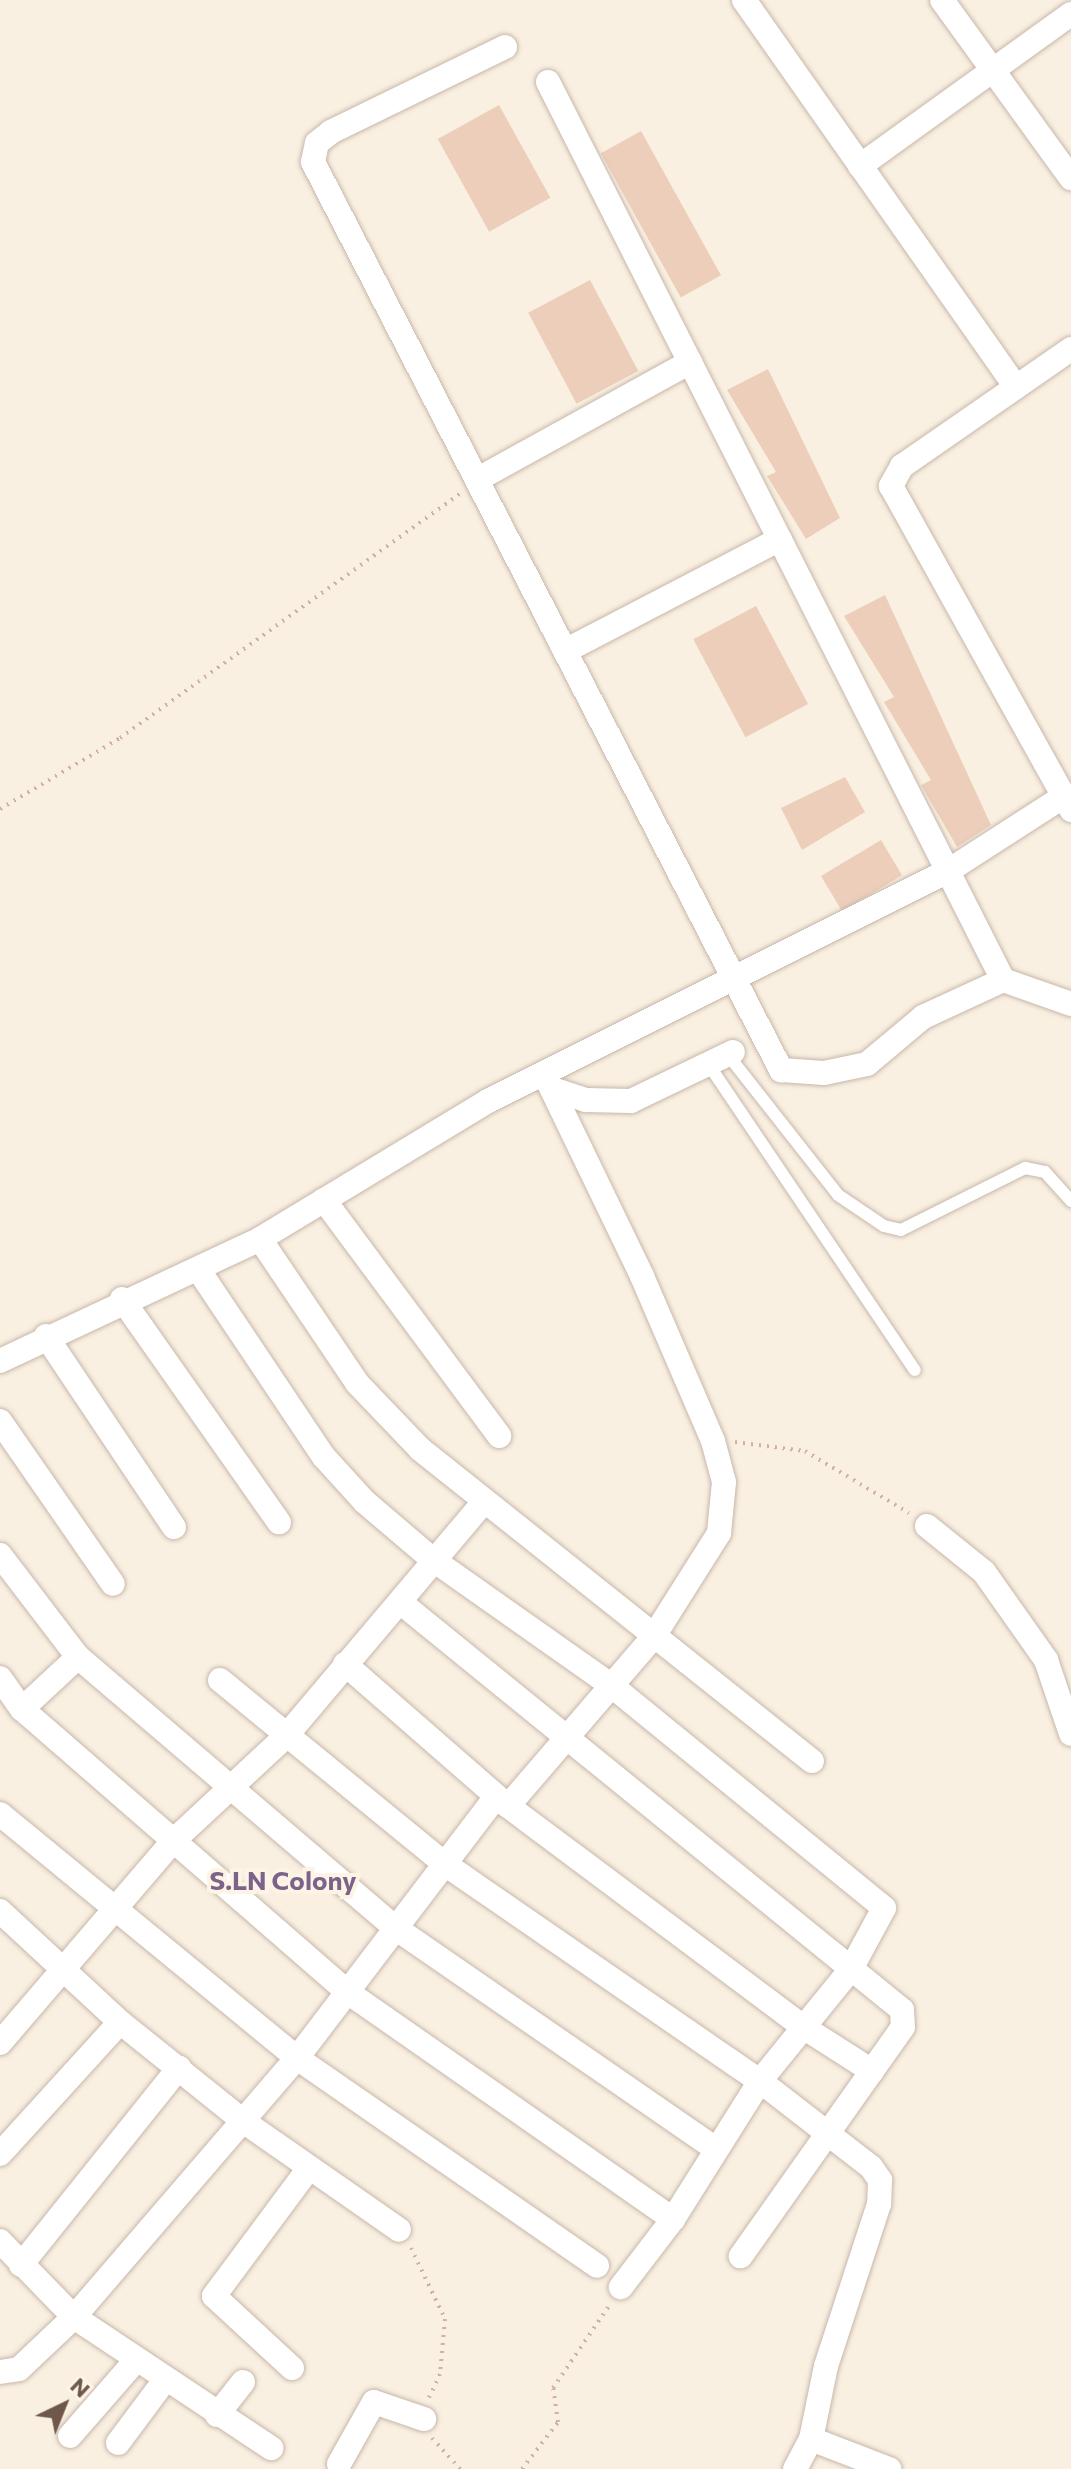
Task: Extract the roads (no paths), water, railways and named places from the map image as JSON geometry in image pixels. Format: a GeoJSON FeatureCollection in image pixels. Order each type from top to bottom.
{"type":"FeatureCollection","features":[{"type":"Feature","properties":{"kind":"street"},"geometry":{"type":"LineString","coordinates":[[744,0],[1016,387]]}},
{"type":"Feature","properties":{"kind":"street"},"geometry":{"type":"LineString","coordinates":[[942,0],[1071,178]]}},
{"type":"Feature","properties":{"kind":"street"},"geometry":{"type":"LineString","coordinates":[[860,166],[1071,14]]}},
{"type":"Feature","properties":{"kind":"street"},"geometry":{"type":"LineString","coordinates":[[505,47],[331,132],[317,143],[313,162],[480,478],[781,1070],[824,1073],[867,1064],[923,1017],[1003,980]]}},
{"type":"Feature","properties":{"kind":"street"},"geometry":{"type":"LineString","coordinates":[[548,82],[1003,980],[1071,1004]]}},
{"type":"Feature","properties":{"kind":"street"},"geometry":{"type":"LineString","coordinates":[[0,1361],[122,1299],[198,1269],[260,1239],[324,1200],[548,1081],[731,974],[948,871],[1067,804],[891,486],[902,466],[1071,349]]}},
{"type":"Feature","properties":{"kind":"street"},"geometry":{"type":"LineString","coordinates":[[480,478],[690,362]]}},
{"type":"Feature","properties":{"kind":"street"},"geometry":{"type":"LineString","coordinates":[[567,650],[780,539]]}},
{"type":"Feature","properties":{"kind":"street"},"geometry":{"type":"LineString","coordinates":[[548,1081],[586,1100],[631,1101],[724,1057]]}},
{"type":"Feature","properties":{"kind":"street"},"geometry":{"type":"LineString","coordinates":[[0,2372],[19,2369],[74,2317],[297,2058],[442,1862],[566,1740],[654,1636],[719,1533],[724,1482],[713,1441],[548,1081]]}},
{"type":"Feature","properties":{"kind":"street"},"geometry":{"type":"LineString","coordinates":[[324,1200],[499,1436]]}},
{"type":"Feature","properties":{"kind":"street"},"geometry":{"type":"LineString","coordinates":[[260,1239],[357,1383],[483,1503],[812,1761]]}},
{"type":"Feature","properties":{"kind":"street"},"geometry":{"type":"LineString","coordinates":[[198,1269],[343,1481],[432,1559],[612,1686],[880,1902],[884,1913],[851,1969],[760,2081],[714,2148],[673,2219],[621,2287]]}},
{"type":"Feature","properties":{"kind":"street"},"geometry":{"type":"LineString","coordinates":[[122,1299],[279,1522]]}},
{"type":"Feature","properties":{"kind":"street"},"geometry":{"type":"LineString","coordinates":[[46,1336],[174,1527]]}},
{"type":"Feature","properties":{"kind":"street"},"geometry":{"type":"LineString","coordinates":[[0,1421],[113,1584]]}},
{"type":"Feature","properties":{"kind":"street"},"geometry":{"type":"LineString","coordinates":[[4,2029],[118,1910],[172,1842],[286,1736],[400,1602],[432,1559],[483,1503]]}},
{"type":"Feature","properties":{"kind":"street"},"geometry":{"type":"LineString","coordinates":[[927,1526],[984,1572],[1046,1660],[1071,1734]]}},
{"type":"Feature","properties":{"kind":"street"},"geometry":{"type":"LineString","coordinates":[[0,1555],[78,1657],[394,1927],[714,2148]]}},
{"type":"Feature","properties":{"kind":"street"},"geometry":{"type":"LineString","coordinates":[[400,1602],[904,2014],[903,2027],[741,2256]]}},
{"type":"Feature","properties":{"kind":"street"},"geometry":{"type":"LineString","coordinates":[[22,1709],[78,1657]]}},
{"type":"Feature","properties":{"kind":"street"},"geometry":{"type":"LineString","coordinates":[[345,1664],[502,1802],[803,2027],[872,2071]]}},
{"type":"Feature","properties":{"kind":"street"},"geometry":{"type":"LineString","coordinates":[[0,1678],[22,1709],[346,1991],[673,2219]]}},
{"type":"Feature","properties":{"kind":"street"},"geometry":{"type":"LineString","coordinates":[[220,1680],[442,1862],[760,2081],[871,2167],[881,2189],[811,2439],[795,2469]]}},
{"type":"Feature","properties":{"kind":"street"},"geometry":{"type":"LineString","coordinates":[[0,1814],[297,2058],[597,2266]]}},
{"type":"Feature","properties":{"kind":"street"},"geometry":{"type":"LineString","coordinates":[[0,1911],[120,2022],[243,2121],[399,2230]]}},
{"type":"Feature","properties":{"kind":"street"},"geometry":{"type":"LineString","coordinates":[[0,2154],[120,2022]]}},
{"type":"Feature","properties":{"kind":"street"},"geometry":{"type":"LineString","coordinates":[[21,2265],[179,2068]]}},
{"type":"Feature","properties":{"kind":"street"},"geometry":{"type":"LineString","coordinates":[[292,2368],[214,2296],[309,2168]]}},
{"type":"Feature","properties":{"kind":"street"},"geometry":{"type":"LineString","coordinates":[[0,2241],[74,2317],[217,2415],[271,2448]]}},
{"type":"Feature","properties":{"kind":"street"},"geometry":{"type":"LineString","coordinates":[[70,2436],[136,2360]]}},
{"type":"Feature","properties":{"kind":"street"},"geometry":{"type":"LineString","coordinates":[[118,2443],[165,2380]]}},
{"type":"Feature","properties":{"kind":"street"},"geometry":{"type":"LineString","coordinates":[[217,2415],[243,2382]]}},
{"type":"Feature","properties":{"kind":"street"},"geometry":{"type":"LineString","coordinates":[[339,2464],[374,2402],[424,2419]]}},
{"type":"Feature","properties":{"kind":"street"},"geometry":{"type":"LineString","coordinates":[[811,2439],[889,2469]]}},
{"type":"Feature","properties":{"kind":"lane"},"geometry":{"type":"LineString","coordinates":[[724,1057],[838,1195],[884,1226],[901,1230],[1025,1168],[1045,1172],[1071,1201]]}},
{"type":"Feature","properties":{"kind":"lane"},"geometry":{"type":"LineString","coordinates":[[724,1057],[915,1370]]}},
{"type":"Feature","properties":{"kind":"district","name":"S.LN Colony"},"geometry":{"type":"Point","coordinates":[283,1880]}}]}
